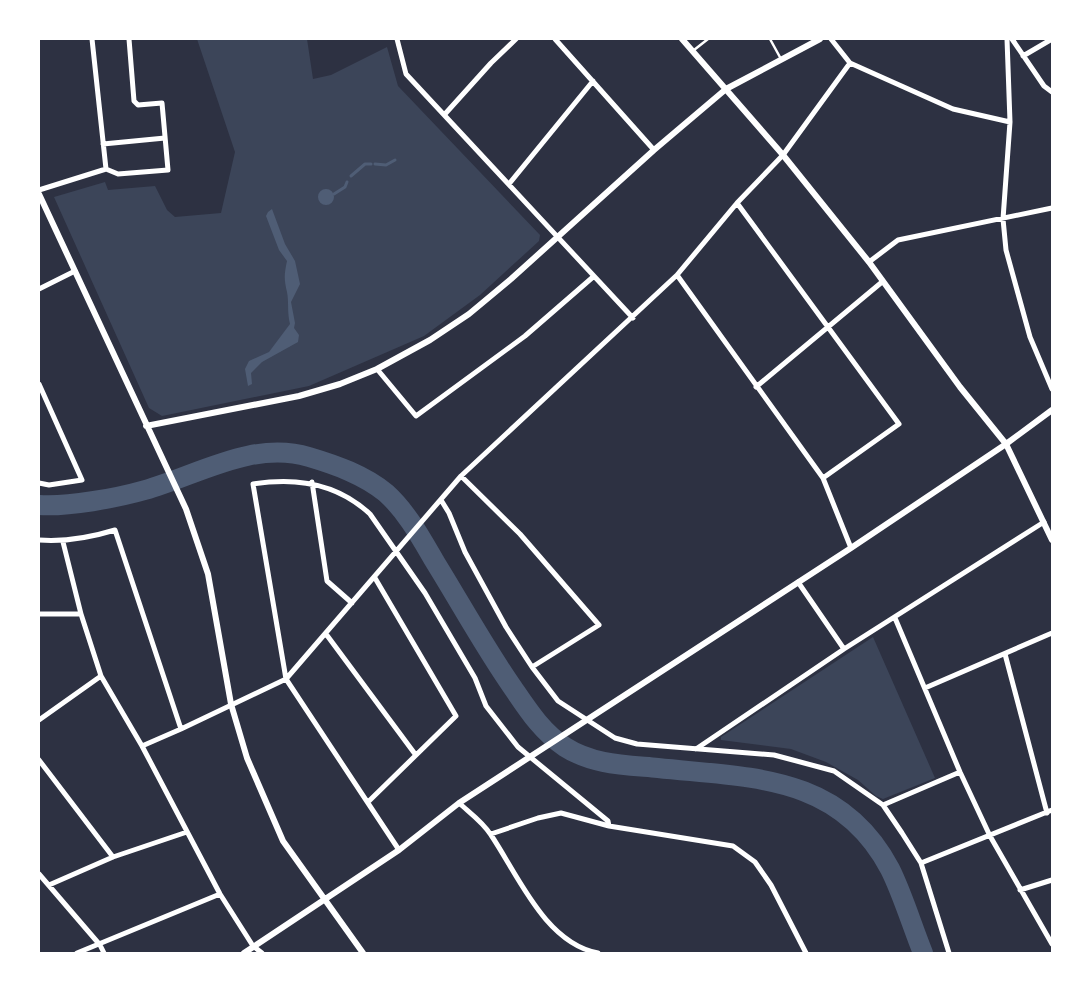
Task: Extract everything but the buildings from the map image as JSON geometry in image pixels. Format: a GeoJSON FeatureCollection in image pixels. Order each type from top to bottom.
{"type":"FeatureCollection","features":[{"type":"Feature","properties":{"kind":"street"},"geometry":{"type":"LineString","coordinates":[[92,39],[106,169]]}},
{"type":"Feature","properties":{"kind":"street"},"geometry":{"type":"LineString","coordinates":[[129,39],[134,101],[138,105],[162,103],[168,170],[118,174],[106,169],[39,192],[186,509],[208,574],[231,704],[247,758],[275,824],[283,841],[364,953]]}},
{"type":"Feature","properties":{"kind":"street"},"geometry":{"type":"LineString","coordinates":[[397,39],[406,74],[633,318]]}},
{"type":"Feature","properties":{"kind":"street"},"geometry":{"type":"LineString","coordinates":[[445,114],[491,63],[516,39]]}},
{"type":"Feature","properties":{"kind":"street"},"geometry":{"type":"LineString","coordinates":[[555,39],[654,150]]}},
{"type":"Feature","properties":{"kind":"street"},"geometry":{"type":"LineString","coordinates":[[682,39],[783,155],[868,262],[1006,444],[1052,540]]}},
{"type":"Feature","properties":{"kind":"street"},"geometry":{"type":"LineString","coordinates":[[146,426],[300,396],[340,384],[377,368],[430,340],[469,314],[511,280],[557,236],[726,89],[818,39]]}},
{"type":"Feature","properties":{"kind":"street"},"geometry":{"type":"LineString","coordinates":[[831,39],[850,63],[953,109],[1010,122]]}},
{"type":"Feature","properties":{"kind":"street"},"geometry":{"type":"LineString","coordinates":[[1007,39],[1010,122],[1003,218],[1006,250],[1027,328],[1052,389]]}},
{"type":"Feature","properties":{"kind":"street"},"geometry":{"type":"LineString","coordinates":[[1012,39],[1044,86],[1052,92]]}},
{"type":"Feature","properties":{"kind":"street"},"geometry":{"type":"LineString","coordinates":[[1023,56],[1052,39]]}},
{"type":"Feature","properties":{"kind":"street"},"geometry":{"type":"LineString","coordinates":[[142,746],[286,679],[461,476],[633,318],[677,275],[737,204],[783,155],[850,63]]}},
{"type":"Feature","properties":{"kind":"street"},"geometry":{"type":"LineString","coordinates":[[509,184],[593,81]]}},
{"type":"Feature","properties":{"kind":"street"},"geometry":{"type":"LineString","coordinates":[[103,144],[165,138]]}},
{"type":"Feature","properties":{"kind":"street"},"geometry":{"type":"LineString","coordinates":[[737,204],[899,424],[823,478]]}},
{"type":"Feature","properties":{"kind":"street"},"geometry":{"type":"LineString","coordinates":[[868,262],[898,240],[1052,208]]}},
{"type":"Feature","properties":{"kind":"street"},"geometry":{"type":"LineString","coordinates":[[39,289],[75,271]]}},
{"type":"Feature","properties":{"kind":"street"},"geometry":{"type":"LineString","coordinates":[[677,275],[823,478],[851,548]]}},
{"type":"Feature","properties":{"kind":"street"},"geometry":{"type":"LineString","coordinates":[[377,368],[416,416],[525,336],[593,277]]}},
{"type":"Feature","properties":{"kind":"street"},"geometry":{"type":"LineString","coordinates":[[756,387],[882,282]]}},
{"type":"Feature","properties":{"kind":"street"},"geometry":{"type":"LineString","coordinates":[[39,384],[82,480],[49,485],[39,483]]}},
{"type":"Feature","properties":{"kind":"street"},"geometry":{"type":"LineString","coordinates":[[244,953],[325,901],[399,850],[458,803],[580,726],[649,677],[851,548],[1006,444],[1052,410]]}},
{"type":"Feature","properties":{"kind":"street"},"geometry":{"type":"LineString","coordinates":[[461,476],[520,534],[599,625],[532,668]]}},
{"type":"Feature","properties":{"kind":"street"},"geometry":{"type":"LineString","coordinates":[[399,850],[286,679],[253,484],[273,481],[312,482],[333,490],[360,505],[370,514],[425,593],[475,678],[486,706],[518,747],[608,821],[609,826]]}},
{"type":"Feature","properties":{"kind":"street"},"geometry":{"type":"LineString","coordinates":[[312,482],[328,581],[352,603]]}},
{"type":"Feature","properties":{"kind":"street"},"geometry":{"type":"LineString","coordinates":[[441,500],[449,513],[465,552],[506,627],[532,668],[558,702],[615,738],[637,744],[774,755],[834,771],[883,805],[921,863],[949,953]]}},
{"type":"Feature","properties":{"kind":"street"},"geometry":{"type":"LineString","coordinates":[[696,749],[844,649],[1044,522]]}},
{"type":"Feature","properties":{"kind":"street"},"geometry":{"type":"LineString","coordinates":[[39,540],[63,542],[84,539],[115,530],[181,729]]}},
{"type":"Feature","properties":{"kind":"street"},"geometry":{"type":"LineString","coordinates":[[63,542],[81,614],[101,676],[142,746],[220,894],[253,946],[262,953]]}},
{"type":"Feature","properties":{"kind":"street"},"geometry":{"type":"LineString","coordinates":[[368,802],[414,754],[456,716],[375,578]]}},
{"type":"Feature","properties":{"kind":"street"},"geometry":{"type":"LineString","coordinates":[[798,582],[844,649]]}},
{"type":"Feature","properties":{"kind":"street"},"geometry":{"type":"LineString","coordinates":[[39,614],[81,614]]}},
{"type":"Feature","properties":{"kind":"street"},"geometry":{"type":"LineString","coordinates":[[895,618],[960,772],[990,836],[1052,944]]}},
{"type":"Feature","properties":{"kind":"street"},"geometry":{"type":"LineString","coordinates":[[925,688],[1052,633]]}},
{"type":"Feature","properties":{"kind":"street"},"geometry":{"type":"LineString","coordinates":[[326,634],[414,754]]}},
{"type":"Feature","properties":{"kind":"street"},"geometry":{"type":"LineString","coordinates":[[921,863],[1049,811],[1005,654]]}},
{"type":"Feature","properties":{"kind":"street"},"geometry":{"type":"LineString","coordinates":[[39,720],[101,676]]}},
{"type":"Feature","properties":{"kind":"street"},"geometry":{"type":"LineString","coordinates":[[39,760],[113,856]]}},
{"type":"Feature","properties":{"kind":"street"},"geometry":{"type":"LineString","coordinates":[[883,805],[960,772]]}},
{"type":"Feature","properties":{"kind":"street"},"geometry":{"type":"LineString","coordinates":[[458,803],[480,821],[491,834],[528,899],[564,936],[584,951],[598,953]]}},
{"type":"Feature","properties":{"kind":"street"},"geometry":{"type":"LineString","coordinates":[[491,834],[538,818],[561,813],[609,826],[733,846],[755,862],[772,885],[806,953]]}},
{"type":"Feature","properties":{"kind":"street"},"geometry":{"type":"LineString","coordinates":[[49,885],[113,856],[187,832]]}},
{"type":"Feature","properties":{"kind":"street"},"geometry":{"type":"LineString","coordinates":[[39,874],[100,945],[104,953]]}},
{"type":"Feature","properties":{"kind":"street"},"geometry":{"type":"LineString","coordinates":[[1020,890],[1052,880]]}},
{"type":"Feature","properties":{"kind":"street"},"geometry":{"type":"LineString","coordinates":[[77,953],[220,894]]}},
{"type":"Feature","properties":{"kind":"lane"},"geometry":{"type":"LineString","coordinates":[[693,51],[708,39]]}},
{"type":"Feature","properties":{"kind":"lane"},"geometry":{"type":"LineString","coordinates":[[770,39],[781,59]]}},
{"type":"Feature","properties":{"kind":"shaded area"},"geometry":{"type":"Polygon","coordinates":[[[197,39],[307,39],[313,79],[331,75],[387,47],[398,86],[540,235],[539,241],[480,295],[424,336],[309,386],[162,416],[149,408],[54,197],[105,182],[108,190],[155,186],[167,210],[175,217],[221,213],[235,152],[197,39]]]}},
{"type":"Feature","properties":{"kind":"shaded area"},"geometry":{"type":"Polygon","coordinates":[[[326,189],[334,197],[326,205],[318,197],[326,189]]]}},
{"type":"Feature","properties":{"kind":"shaded area"},"geometry":{"type":"Polygon","coordinates":[[[272,209],[285,244],[295,261],[300,284],[291,302],[295,323],[294,328],[299,335],[298,342],[262,362],[251,373],[252,384],[248,386],[245,369],[249,361],[269,352],[290,324],[285,280],[287,261],[279,250],[266,216],[272,209]]]}},
{"type":"Feature","properties":{"kind":"shaded area"},"geometry":{"type":"Polygon","coordinates":[[[873,637],[935,778],[883,799],[876,796],[858,780],[826,762],[791,749],[721,740],[721,737],[873,637]]]}},
{"type":"Feature","properties":{"kind":"waterway"},"geometry":{"type":"LineString","coordinates":[[375,164],[386,165],[395,160]]}},
{"type":"Feature","properties":{"kind":"waterway"},"geometry":{"type":"LineString","coordinates":[[351,176],[365,164],[371,164]]}},
{"type":"Feature","properties":{"kind":"waterway"},"geometry":{"type":"LineString","coordinates":[[334,194],[345,187],[347,182]]}},
{"type":"Feature","properties":{"kind":"waterway"},"geometry":{"type":"LineString","coordinates":[[39,505],[78,503],[121,496],[165,484],[205,468],[246,456],[267,453],[288,453],[309,457],[359,476],[386,493],[407,517],[503,673],[524,704],[549,735],[576,753],[598,761],[759,779],[790,787],[819,798],[846,815],[869,838],[890,869],[923,953]]}}]}
